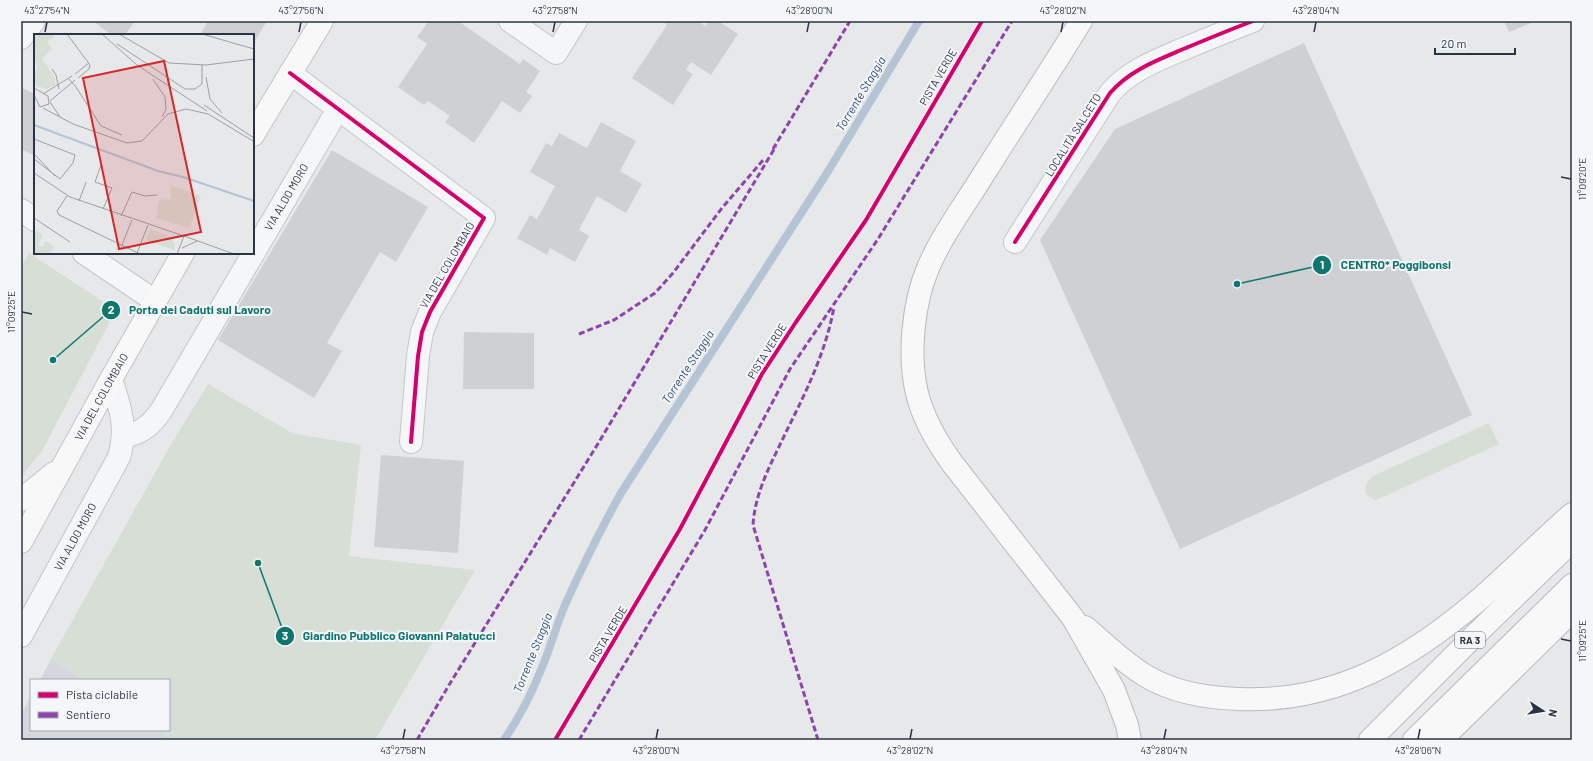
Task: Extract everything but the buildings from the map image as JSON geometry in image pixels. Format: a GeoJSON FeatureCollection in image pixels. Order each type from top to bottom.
{"type":"FeatureCollection","features":[{"type":"Feature","properties":{"kind":"main road"},"geometry":{"type":"LineString","coordinates":[[254,133],[322,21]]}},
{"type":"Feature","properties":{"kind":"main road"},"geometry":{"type":"LineString","coordinates":[[1081,21],[956,218],[929,267],[922,283],[917,310],[913,357],[917,392],[923,412],[936,441],[956,469],[1073,618],[1114,690],[1127,725],[1130,740]]}},
{"type":"Feature","properties":{"kind":"main road","name":"VIA DEL COLOMBAIO"},"geometry":{"type":"LineString","coordinates":[[21,542],[182,254]]}},
{"type":"Feature","properties":{"kind":"main road"},"geometry":{"type":"LineString","coordinates":[[21,500],[64,464]]}},
{"type":"Feature","properties":{"kind":"main road"},"geometry":{"type":"LineString","coordinates":[[1073,618],[1128,664],[1163,685],[1182,691],[1203,696],[1253,700],[1282,698],[1314,693],[1370,673],[1413,651],[1482,597],[1572,514]]}},
{"type":"Feature","properties":{"kind":"main road","name":"RA 3"},"geometry":{"type":"LineString","coordinates":[[1370,740],[1474,635],[1572,541]]}},
{"type":"Feature","properties":{"kind":"main road","name":"RA 3"},"geometry":{"type":"LineString","coordinates":[[1414,740],[1572,585]]}},
{"type":"Feature","properties":{"kind":"main road"},"geometry":{"type":"LineString","coordinates":[[1442,740],[1572,612]]}},
{"type":"Feature","properties":{"kind":"street"},"geometry":{"type":"LineString","coordinates":[[510,21],[556,53],[576,21]]}},
{"type":"Feature","properties":{"kind":"street","name":"LOCALITÀ SALCETO"},"geometry":{"type":"LineString","coordinates":[[1015,242],[1110,93],[1116,87],[1127,77],[1141,68],[1204,40],[1253,21]]}},
{"type":"Feature","properties":{"kind":"street","name":"VIA DEL COLOMBAIO"},"geometry":{"type":"LineString","coordinates":[[290,73],[484,218],[430,312],[422,332],[418,356],[411,442]]}},
{"type":"Feature","properties":{"kind":"street","name":"VIA ALDO MORO"},"geometry":{"type":"LineString","coordinates":[[254,252],[338,109]]}},
{"type":"Feature","properties":{"kind":"street"},"geometry":{"type":"LineString","coordinates":[[21,210],[34,219]]}},
{"type":"Feature","properties":{"kind":"street"},"geometry":{"type":"LineString","coordinates":[[85,254],[155,301]]}},
{"type":"Feature","properties":{"kind":"street","name":"VIA ALDO MORO"},"geometry":{"type":"LineString","coordinates":[[124,436],[131,435],[146,428],[161,411],[253,254]]}},
{"type":"Feature","properties":{"kind":"street","name":"VIA ALDO MORO"},"geometry":{"type":"LineString","coordinates":[[21,636],[119,457],[124,436],[121,411],[111,379]]}},
{"type":"Feature","properties":{"kind":"shaded area"},"geometry":{"type":"Polygon","coordinates":[[[29,253],[116,310],[42,451],[21,477],[21,266],[29,253]]]}},
{"type":"Feature","properties":{"kind":"shaded area"},"geometry":{"type":"Polygon","coordinates":[[[208,384],[292,433],[361,445],[349,556],[475,570],[375,740],[173,740],[160,731],[170,731],[170,679],[81,679],[51,659],[170,446],[208,384]]]}},
{"type":"Feature","properties":{"kind":"shaded area"},"geometry":{"type":"Polygon","coordinates":[[[1489,423],[1499,444],[1376,500],[1366,494],[1365,488],[1371,477],[1489,423]]]}},
{"type":"Feature","properties":{"kind":"shaded area"},"geometry":{"type":"Polygon","coordinates":[[[51,659],[81,679],[41,679],[51,659]]]}},
{"type":"Feature","properties":{"kind":"shaded area"},"geometry":{"type":"Polygon","coordinates":[[[30,698],[30,731],[160,731],[173,740],[21,740],[21,714],[30,698]]]}},
{"type":"Feature","properties":{"kind":"waterway","name":"Torrente Staggia"},"geometry":{"type":"LineString","coordinates":[[504,740],[520,715],[533,688],[565,605],[592,548],[621,493],[827,173],[919,21]]}},
{"type":"Feature","properties":{"kind":"marked path"},"geometry":{"type":"LineString","coordinates":[[773,149],[850,21]]}},
{"type":"Feature","properties":{"kind":"marked path"},"geometry":{"type":"LineString","coordinates":[[579,740],[705,530],[790,369],[878,239],[1012,21]]}},
{"type":"Feature","properties":{"kind":"marked path"},"geometry":{"type":"LineString","coordinates":[[417,740],[449,685],[599,442],[776,146]]}},
{"type":"Feature","properties":{"kind":"marked path"},"geometry":{"type":"LineString","coordinates":[[579,334],[614,320],[655,293],[673,273],[722,208],[764,159]]}},
{"type":"Feature","properties":{"kind":"marked path"},"geometry":{"type":"LineString","coordinates":[[818,740],[753,525],[754,512],[761,488],[815,370],[831,323],[834,307]]}},
{"type":"Feature","properties":{"kind":"cycle path","name":"PISTA VERDE"},"geometry":{"type":"LineString","coordinates":[[555,740],[680,529],[762,374],[866,220],[982,21]]}},
{"type":"Feature","properties":{"kind":"cycle path"},"geometry":{"type":"LineString","coordinates":[[1015,242],[1110,93],[1117,85],[1143,67],[1253,21]]}},
{"type":"Feature","properties":{"kind":"cycle path"},"geometry":{"type":"LineString","coordinates":[[290,73],[484,218],[430,312],[422,332],[418,356],[411,442]]}},
{"type":"Feature","properties":{"kind":"place","name":"CENTRO* Poggibonsi"},"geometry":{"type":"Point","coordinates":[1237,284]}},
{"type":"Feature","properties":{"kind":"place","name":"Porta dei Caduti sul Lavoro"},"geometry":{"type":"Point","coordinates":[53,360]}},
{"type":"Feature","properties":{"kind":"place","name":"Giardino Pubblico Giovanni Palatucci"},"geometry":{"type":"Point","coordinates":[258,563]}}]}
